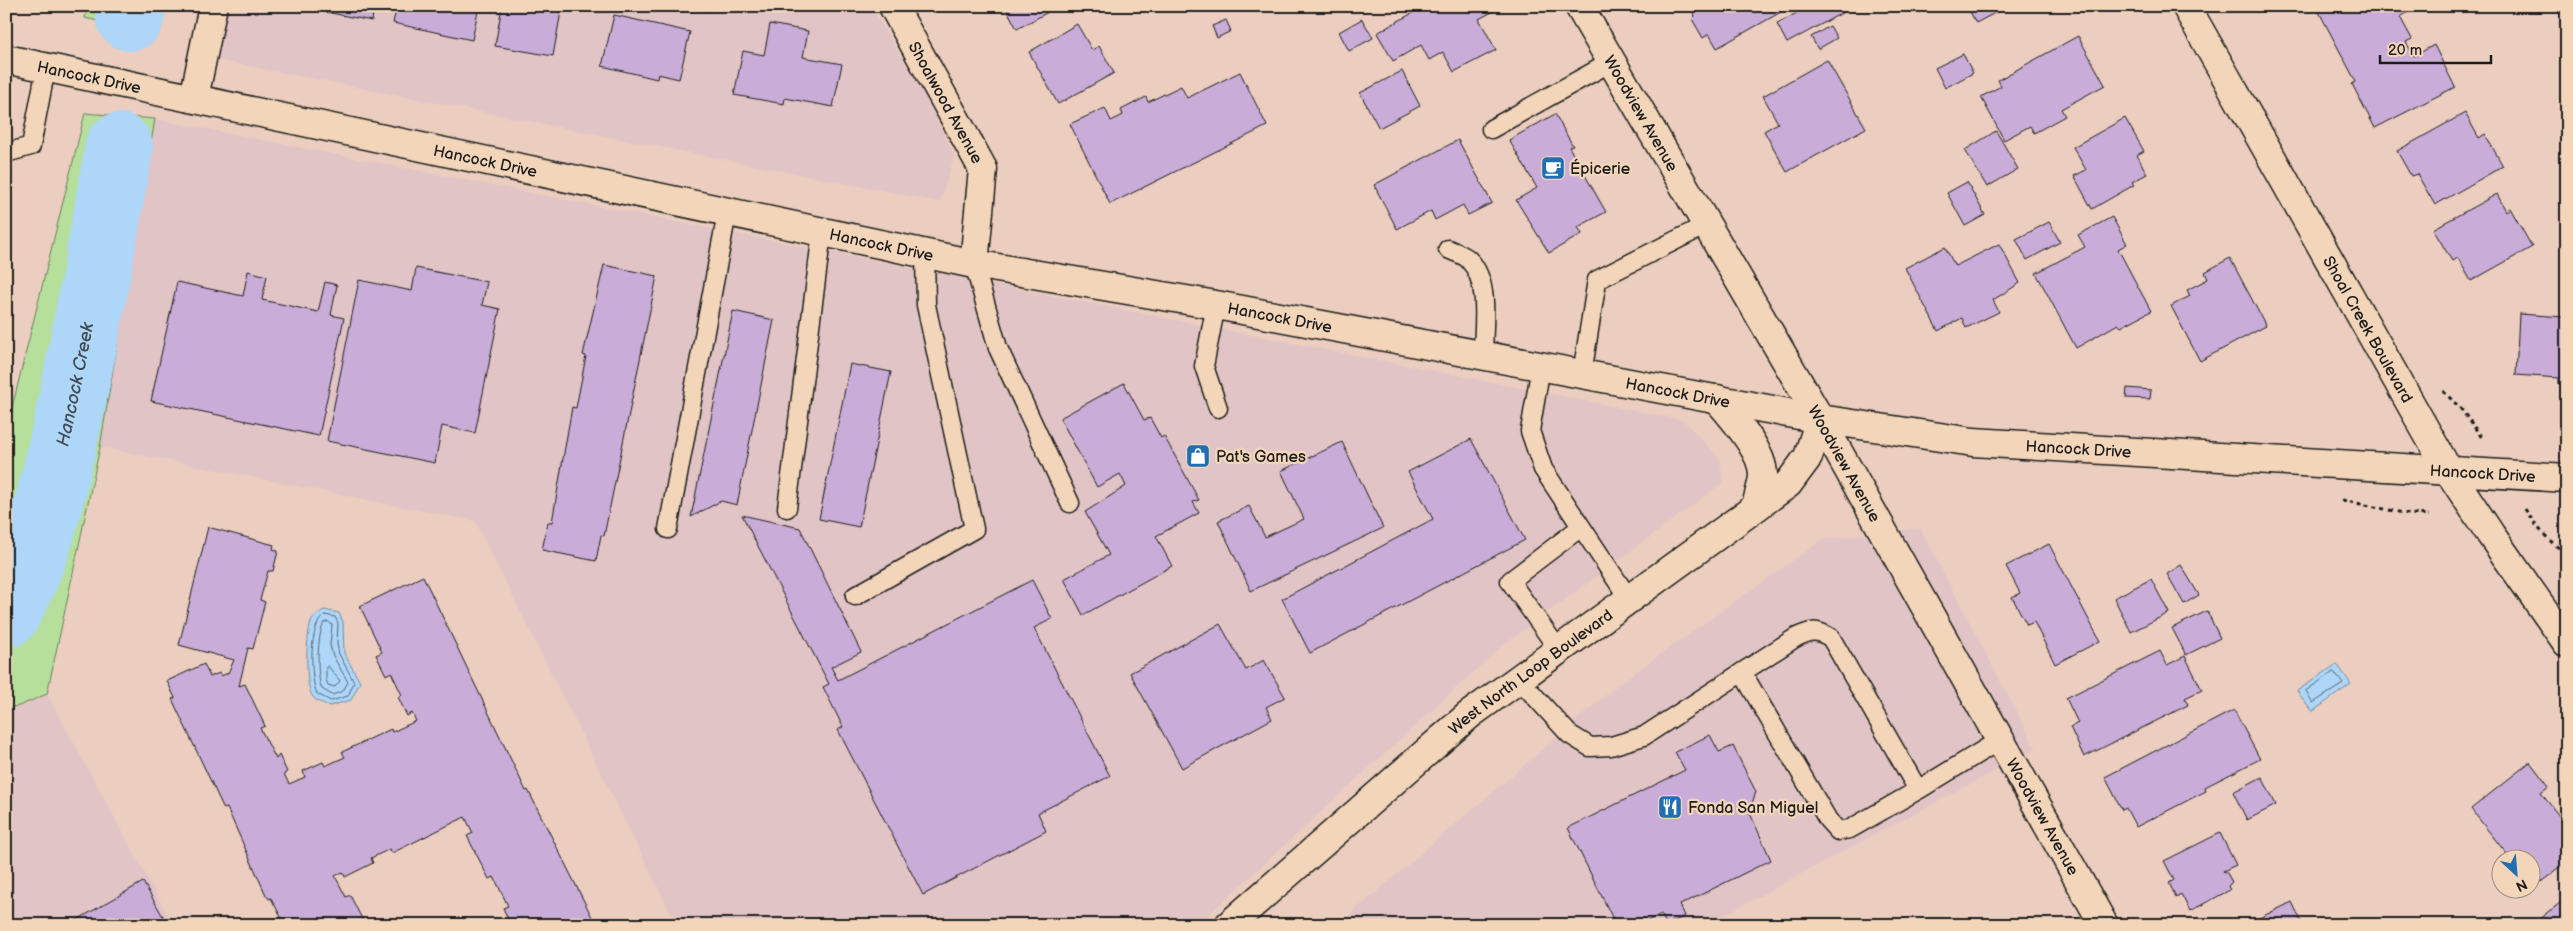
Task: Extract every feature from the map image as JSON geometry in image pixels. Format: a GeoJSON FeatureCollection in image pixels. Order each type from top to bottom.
{"type":"FeatureCollection","features":[{"type":"Feature","properties":{"kind":"street"},"geometry":{"type":"LineString","coordinates":[[194,98],[213,6]]}},
{"type":"Feature","properties":{"kind":"street","name":"Shoalwood Avenue"},"geometry":{"type":"LineString","coordinates":[[893,6],[983,169],[974,264]]}},
{"type":"Feature","properties":{"kind":"street","name":"Woodview Avenue"},"geometry":{"type":"LineString","coordinates":[[1579,6],[1820,419],[2104,925]]}},
{"type":"Feature","properties":{"kind":"street","name":"Shoal Creek Boulevard"},"geometry":{"type":"LineString","coordinates":[[2186,6],[2448,470],[2491,535],[2567,642]]}},
{"type":"Feature","properties":{"kind":"street","name":"Hancock Drive"},"geometry":{"type":"LineString","coordinates":[[6,60],[194,98],[727,213],[974,264],[1216,305],[1820,419],[1974,442],[2567,478]]}},
{"type":"Feature","properties":{"kind":"street"},"geometry":{"type":"LineString","coordinates":[[1717,399],[1738,423],[1754,449],[1763,475],[1756,508]]}},
{"type":"Feature","properties":{"kind":"street","name":"West North Loop Boulevard"},"geometry":{"type":"LineString","coordinates":[[1229,925],[1469,715],[1788,484],[1808,457],[1820,419]]}},
{"type":"Feature","properties":{"kind":"lane"},"geometry":{"type":"LineString","coordinates":[[1490,129],[1611,62]]}},
{"type":"Feature","properties":{"kind":"lane"},"geometry":{"type":"LineString","coordinates":[[6,153],[31,146],[46,68]]}},
{"type":"Feature","properties":{"kind":"lane"},"geometry":{"type":"LineString","coordinates":[[668,529],[727,213]]}},
{"type":"Feature","properties":{"kind":"lane"},"geometry":{"type":"LineString","coordinates":[[1582,374],[1597,280],[1706,225]]}},
{"type":"Feature","properties":{"kind":"lane"},"geometry":{"type":"LineString","coordinates":[[787,508],[822,232]]}},
{"type":"Feature","properties":{"kind":"lane"},"geometry":{"type":"LineString","coordinates":[[1448,249],[1469,258],[1481,278],[1483,296],[1483,356]]}},
{"type":"Feature","properties":{"kind":"lane"},"geometry":{"type":"LineString","coordinates":[[855,596],[974,529],[926,305],[926,254]]}},
{"type":"Feature","properties":{"kind":"lane"},"geometry":{"type":"LineString","coordinates":[[974,264],[998,348],[1070,503]]}},
{"type":"Feature","properties":{"kind":"lane"},"geometry":{"type":"LineString","coordinates":[[1216,305],[1204,366],[1218,408]]}},
{"type":"Feature","properties":{"kind":"lane"},"geometry":{"type":"LineString","coordinates":[[1541,366],[1530,431],[1543,469],[1629,599]]}},
{"type":"Feature","properties":{"kind":"lane"},"geometry":{"type":"LineString","coordinates":[[1558,649],[1510,581],[1581,527]]}},
{"type":"Feature","properties":{"kind":"lane"},"geometry":{"type":"LineString","coordinates":[[1518,678],[1568,734],[1590,747],[1612,746],[1644,736],[1806,632],[1819,631],[1831,638],[1918,790]]}},
{"type":"Feature","properties":{"kind":"lane"},"geometry":{"type":"LineString","coordinates":[[1742,672],[1828,820],[1838,831],[1850,829],[2000,740]]}},
{"type":"Feature","properties":{"kind":"path"},"geometry":{"type":"LineString","coordinates":[[2523,506],[2532,520],[2559,549],[2567,553]]}},
{"type":"Feature","properties":{"kind":"shaded area"},"geometry":{"type":"Polygon","coordinates":[[[227,6],[690,6],[709,11],[724,6],[870,6],[925,95],[954,156],[940,202],[218,60],[227,6]]]}},
{"type":"Feature","properties":{"kind":"shaded area"},"geometry":{"type":"Polygon","coordinates":[[[155,119],[1683,420],[1720,459],[1723,483],[1502,646],[1197,925],[677,925],[475,521],[100,447],[155,119]]]}},
{"type":"Feature","properties":{"kind":"shaded area"},"geometry":{"type":"Polygon","coordinates":[[[1920,528],[2036,749],[1705,925],[1338,925],[1620,683],[1822,540],[1920,528]]]}},
{"type":"Feature","properties":{"kind":"shaded area"},"geometry":{"type":"Polygon","coordinates":[[[47,694],[173,925],[6,925],[6,708],[19,706],[47,694]]]}},
{"type":"Feature","properties":{"kind":"green space"},"geometry":{"type":"Polygon","coordinates":[[[88,6],[147,6],[141,31],[85,18],[88,6]]]}},
{"type":"Feature","properties":{"kind":"green space"},"geometry":{"type":"Polygon","coordinates":[[[85,113],[155,119],[100,447],[47,694],[19,706],[6,708],[6,432],[85,113]]]}},
{"type":"Feature","properties":{"kind":"water"},"geometry":{"type":"Polygon","coordinates":[[[324,610],[339,613],[343,622],[344,653],[360,682],[351,700],[330,706],[319,702],[313,697],[310,691],[307,671],[307,646],[310,626],[314,617],[324,610]]]}},
{"type":"Feature","properties":{"kind":"water"},"geometry":{"type":"Polygon","coordinates":[[[2337,664],[2351,684],[2312,712],[2297,691],[2337,664]]]}},
{"type":"Feature","properties":{"kind":"building"},"geometry":{"type":"Polygon","coordinates":[[[311,6],[374,6],[372,21],[310,9],[311,6]]]}},
{"type":"Feature","properties":{"kind":"building"},"geometry":{"type":"Polygon","coordinates":[[[397,6],[479,6],[472,40],[393,23],[397,6]]]}},
{"type":"Feature","properties":{"kind":"building"},"geometry":{"type":"Polygon","coordinates":[[[502,6],[562,6],[553,56],[495,46],[502,6]]]}},
{"type":"Feature","properties":{"kind":"building"},"geometry":{"type":"Polygon","coordinates":[[[1005,6],[1059,6],[1017,29],[1005,6]]]}},
{"type":"Feature","properties":{"kind":"building"},"geometry":{"type":"Polygon","coordinates":[[[1425,6],[1491,6],[1494,11],[1479,19],[1496,50],[1454,72],[1443,52],[1429,60],[1421,45],[1393,61],[1377,33],[1425,6]]]}},
{"type":"Feature","properties":{"kind":"building"},"geometry":{"type":"Polygon","coordinates":[[[1690,6],[1778,6],[1781,12],[1717,48],[1709,34],[1703,38],[1692,19],[1695,16],[1690,6]]]}},
{"type":"Feature","properties":{"kind":"building"},"geometry":{"type":"Polygon","coordinates":[[[1809,6],[1851,8],[1787,43],[1777,24],[1809,6]]]}},
{"type":"Feature","properties":{"kind":"building"},"geometry":{"type":"Polygon","coordinates":[[[1967,6],[2008,6],[1976,23],[1967,6]]]}},
{"type":"Feature","properties":{"kind":"building"},"geometry":{"type":"Polygon","coordinates":[[[2326,6],[2415,6],[2416,8],[2400,17],[2412,39],[2406,42],[2414,56],[2434,45],[2455,87],[2375,128],[2352,84],[2356,82],[2318,10],[2326,6]]]}},
{"type":"Feature","properties":{"kind":"building"},"geometry":{"type":"Polygon","coordinates":[[[614,15],[690,32],[679,79],[658,74],[657,79],[602,66],[614,15]]]}},
{"type":"Feature","properties":{"kind":"building"},"geometry":{"type":"Polygon","coordinates":[[[1362,19],[1373,38],[1349,51],[1339,32],[1362,19]]]}},
{"type":"Feature","properties":{"kind":"building"},"geometry":{"type":"Polygon","coordinates":[[[1226,20],[1231,31],[1217,38],[1212,26],[1226,20]]]}},
{"type":"Feature","properties":{"kind":"building"},"geometry":{"type":"Polygon","coordinates":[[[770,24],[808,31],[803,57],[842,64],[833,107],[785,98],[784,104],[734,95],[743,51],[764,55],[770,24]]]}},
{"type":"Feature","properties":{"kind":"building"},"geometry":{"type":"Polygon","coordinates":[[[1077,24],[1092,50],[1099,46],[1114,73],[1058,104],[1029,52],[1077,24]]]}},
{"type":"Feature","properties":{"kind":"building"},"geometry":{"type":"Polygon","coordinates":[[[1830,26],[1837,38],[1818,49],[1811,37],[1830,26]]]}},
{"type":"Feature","properties":{"kind":"building"},"geometry":{"type":"Polygon","coordinates":[[[2078,36],[2105,85],[2061,109],[2065,116],[2034,133],[2030,126],[2004,140],[1981,97],[2001,86],[1998,80],[2078,36]]]}},
{"type":"Feature","properties":{"kind":"building"},"geometry":{"type":"Polygon","coordinates":[[[1963,54],[1973,73],[1945,88],[1935,68],[1963,54]]]}},
{"type":"Feature","properties":{"kind":"building"},"geometry":{"type":"Polygon","coordinates":[[[1827,60],[1866,128],[1787,172],[1764,131],[1778,123],[1763,96],[1827,60]]]}},
{"type":"Feature","properties":{"kind":"building"},"geometry":{"type":"Polygon","coordinates":[[[1402,71],[1420,106],[1379,128],[1360,93],[1402,71]]]}},
{"type":"Feature","properties":{"kind":"building"},"geometry":{"type":"Polygon","coordinates":[[[1240,72],[1267,126],[1110,204],[1070,124],[1105,108],[1111,121],[1123,115],[1121,110],[1146,97],[1148,102],[1181,86],[1187,98],[1240,72]]]}},
{"type":"Feature","properties":{"kind":"building"},"geometry":{"type":"Polygon","coordinates":[[[2465,113],[2479,138],[2485,134],[2503,166],[2435,205],[2417,174],[2411,176],[2397,151],[2465,113]]]}},
{"type":"Feature","properties":{"kind":"building","name":"Épicerie"},"geometry":{"type":"Polygon","coordinates":[[[1555,114],[1573,146],[1569,147],[1606,212],[1578,227],[1582,234],[1549,253],[1516,200],[1537,188],[1509,140],[1555,114]]]}},
{"type":"Feature","properties":{"kind":"building"},"geometry":{"type":"Polygon","coordinates":[[[2125,118],[2144,151],[2137,155],[2147,174],[2132,182],[2134,185],[2092,209],[2074,176],[2086,170],[2073,147],[2125,118]]]}},
{"type":"Feature","properties":{"kind":"building"},"geometry":{"type":"Polygon","coordinates":[[[1996,131],[2018,169],[1987,187],[1965,150],[1996,131]]]}},
{"type":"Feature","properties":{"kind":"building"},"geometry":{"type":"Polygon","coordinates":[[[1458,140],[1492,203],[1468,215],[1463,205],[1435,220],[1431,211],[1397,229],[1374,185],[1458,140]]]}},
{"type":"Feature","properties":{"kind":"building"},"geometry":{"type":"Polygon","coordinates":[[[1967,182],[1985,215],[1965,226],[1947,193],[1967,182]]]}},
{"type":"Feature","properties":{"kind":"building"},"geometry":{"type":"Polygon","coordinates":[[[2497,194],[2506,211],[2510,208],[2532,247],[2471,281],[2458,258],[2452,261],[2433,229],[2497,194]]]}},
{"type":"Feature","properties":{"kind":"building"},"geometry":{"type":"Polygon","coordinates":[[[2112,217],[2127,244],[2118,249],[2151,311],[2121,327],[2118,324],[2076,348],[2036,273],[2085,247],[2078,235],[2112,217]]]}},
{"type":"Feature","properties":{"kind":"building"},"geometry":{"type":"Polygon","coordinates":[[[2049,222],[2060,242],[2027,260],[2016,239],[2049,222]]]}},
{"type":"Feature","properties":{"kind":"building"},"geometry":{"type":"Polygon","coordinates":[[[1999,244],[2020,283],[1993,300],[1999,312],[1966,328],[1962,318],[1938,331],[1905,268],[1945,247],[1955,266],[1999,244]]]}},
{"type":"Feature","properties":{"kind":"building"},"geometry":{"type":"Polygon","coordinates":[[[2230,258],[2266,326],[2200,361],[2171,306],[2190,296],[2187,290],[2208,279],[2205,272],[2230,258]]]}},
{"type":"Feature","properties":{"kind":"building"},"geometry":{"type":"Polygon","coordinates":[[[604,265],[657,276],[604,536],[601,535],[596,561],[542,550],[548,522],[552,522],[572,407],[576,408],[586,356],[583,355],[604,265]]]}},
{"type":"Feature","properties":{"kind":"building"},"geometry":{"type":"Polygon","coordinates":[[[416,268],[487,282],[482,305],[500,309],[475,433],[442,426],[435,463],[327,441],[359,280],[412,291],[416,268]]]}},
{"type":"Feature","properties":{"kind":"building"},"geometry":{"type":"Polygon","coordinates":[[[248,271],[267,276],[262,300],[318,312],[325,282],[337,285],[331,315],[344,318],[319,436],[151,401],[177,282],[243,296],[248,271]]]}},
{"type":"Feature","properties":{"kind":"building"},"geometry":{"type":"Polygon","coordinates":[[[2566,294],[2567,384],[2559,384],[2559,378],[2516,375],[2519,314],[2564,317],[2566,294]]]}},
{"type":"Feature","properties":{"kind":"building"},"geometry":{"type":"Polygon","coordinates":[[[733,311],[774,320],[737,505],[721,501],[691,517],[733,311]]]}},
{"type":"Feature","properties":{"kind":"building"},"geometry":{"type":"Polygon","coordinates":[[[850,364],[891,372],[859,527],[819,519],[850,364]]]}},
{"type":"Feature","properties":{"kind":"building"},"geometry":{"type":"Polygon","coordinates":[[[1124,383],[1144,420],[1150,418],[1161,438],[1164,436],[1199,500],[1193,502],[1199,513],[1156,536],[1172,566],[1083,615],[1064,579],[1109,555],[1085,512],[1126,486],[1120,474],[1097,487],[1060,418],[1124,383]]]}},
{"type":"Feature","properties":{"kind":"building"},"geometry":{"type":"Polygon","coordinates":[[[2127,388],[2151,390],[2150,399],[2126,398],[2127,388]]]}},
{"type":"Feature","properties":{"kind":"building"},"geometry":{"type":"Polygon","coordinates":[[[1471,439],[1525,540],[1310,653],[1282,599],[1433,519],[1408,472],[1471,439]]]}},
{"type":"Feature","properties":{"kind":"building"},"geometry":{"type":"Polygon","coordinates":[[[1342,442],[1383,528],[1251,591],[1218,521],[1249,506],[1265,537],[1304,519],[1281,471],[1342,442]]]}},
{"type":"Feature","properties":{"kind":"building"},"geometry":{"type":"Polygon","coordinates":[[[742,515],[800,528],[861,652],[831,667],[838,680],[1032,580],[1052,619],[1034,628],[1110,776],[1038,813],[1046,831],[923,895],[838,730],[843,727],[823,687],[829,684],[742,515]]]}},
{"type":"Feature","properties":{"kind":"building"},"geometry":{"type":"Polygon","coordinates":[[[208,527],[274,545],[273,549],[278,551],[273,571],[268,571],[260,600],[265,602],[253,649],[248,648],[239,686],[245,684],[265,726],[260,728],[276,759],[279,755],[287,772],[284,774],[289,784],[305,777],[303,771],[323,762],[325,766],[345,757],[342,752],[391,729],[392,732],[416,721],[412,713],[407,716],[398,697],[402,695],[391,672],[386,675],[376,655],[382,652],[360,606],[423,576],[526,791],[528,790],[596,925],[511,925],[503,908],[508,906],[494,877],[489,879],[467,836],[473,833],[465,817],[392,853],[390,849],[371,858],[373,863],[345,877],[343,872],[335,876],[346,897],[350,895],[365,925],[285,925],[271,898],[269,899],[266,895],[227,808],[224,809],[172,699],[175,698],[167,681],[204,664],[210,677],[219,673],[221,676],[228,673],[234,660],[179,645],[208,527]]]}},
{"type":"Feature","properties":{"kind":"building"},"geometry":{"type":"Polygon","coordinates":[[[2049,544],[2100,641],[2055,664],[2034,622],[2027,625],[2012,597],[2020,593],[2006,566],[2049,544]]]}},
{"type":"Feature","properties":{"kind":"building"},"geometry":{"type":"Polygon","coordinates":[[[2181,565],[2199,595],[2184,604],[2167,574],[2181,565]]]}},
{"type":"Feature","properties":{"kind":"building"},"geometry":{"type":"Polygon","coordinates":[[[2151,579],[2169,613],[2131,632],[2114,598],[2151,579]]]}},
{"type":"Feature","properties":{"kind":"building"},"geometry":{"type":"Polygon","coordinates":[[[2207,611],[2220,638],[2186,655],[2172,628],[2207,611]]]}},
{"type":"Feature","properties":{"kind":"building"},"geometry":{"type":"Polygon","coordinates":[[[1220,624],[1246,670],[1264,660],[1285,697],[1266,707],[1272,719],[1182,768],[1130,673],[1220,624]]]}},
{"type":"Feature","properties":{"kind":"building"},"geometry":{"type":"Polygon","coordinates":[[[2160,651],[2167,665],[2185,656],[2202,690],[2185,698],[2188,705],[2084,757],[2070,727],[2078,723],[2066,698],[2160,651]]]}},
{"type":"Feature","properties":{"kind":"building"},"geometry":{"type":"Polygon","coordinates":[[[2234,710],[2260,759],[2205,787],[2206,791],[2136,827],[2126,808],[2122,810],[2105,777],[2234,710]]]}},
{"type":"Feature","properties":{"kind":"building"},"geometry":{"type":"Polygon","coordinates":[[[1710,735],[1719,752],[1733,746],[1756,792],[1749,811],[1771,860],[1680,905],[1685,916],[1667,925],[1661,914],[1640,925],[1616,925],[1568,828],[1685,770],[1675,752],[1710,735]]]}},
{"type":"Feature","properties":{"kind":"building"},"geometry":{"type":"Polygon","coordinates":[[[2530,762],[2549,787],[2541,793],[2567,826],[2567,862],[2540,883],[2540,848],[2502,848],[2471,809],[2530,762]]]}},
{"type":"Feature","properties":{"kind":"building"},"geometry":{"type":"Polygon","coordinates":[[[2262,777],[2276,805],[2247,820],[2233,792],[2262,777]]]}},
{"type":"Feature","properties":{"kind":"building"},"geometry":{"type":"Polygon","coordinates":[[[2220,833],[2236,865],[2223,871],[2227,873],[2232,882],[2228,886],[2230,890],[2190,911],[2181,894],[2176,897],[2169,883],[2174,880],[2164,861],[2220,833]]]}},
{"type":"Feature","properties":{"kind":"building"},"geometry":{"type":"Polygon","coordinates":[[[143,882],[168,925],[68,925],[143,882]]]}},
{"type":"Feature","properties":{"kind":"building"},"geometry":{"type":"Polygon","coordinates":[[[2567,897],[2567,925],[2533,925],[2567,897]]]}},
{"type":"Feature","properties":{"kind":"building"},"geometry":{"type":"Polygon","coordinates":[[[2292,902],[2303,925],[2245,925],[2292,902]]]}},
{"type":"Feature","properties":{"kind":"waterway","name":"Hancock Creek"},"geometry":{"type":"LineString","coordinates":[[130,17],[132,6]]}},
{"type":"Feature","properties":{"kind":"waterway","name":"Hancock Creek"},"geometry":{"type":"LineString","coordinates":[[6,614],[27,571],[35,549],[54,481],[80,363],[119,147]]}},
{"type":"Feature","properties":{"kind":"place","name":"Épicerie"},"geometry":{"type":"Point","coordinates":[1553,168]}},
{"type":"Feature","properties":{"kind":"place","name":"Pat's Games"},"geometry":{"type":"Point","coordinates":[1198,456]}},
{"type":"Feature","properties":{"kind":"place","name":"Fonda San Miguel"},"geometry":{"type":"Point","coordinates":[1670,807]}}]}
